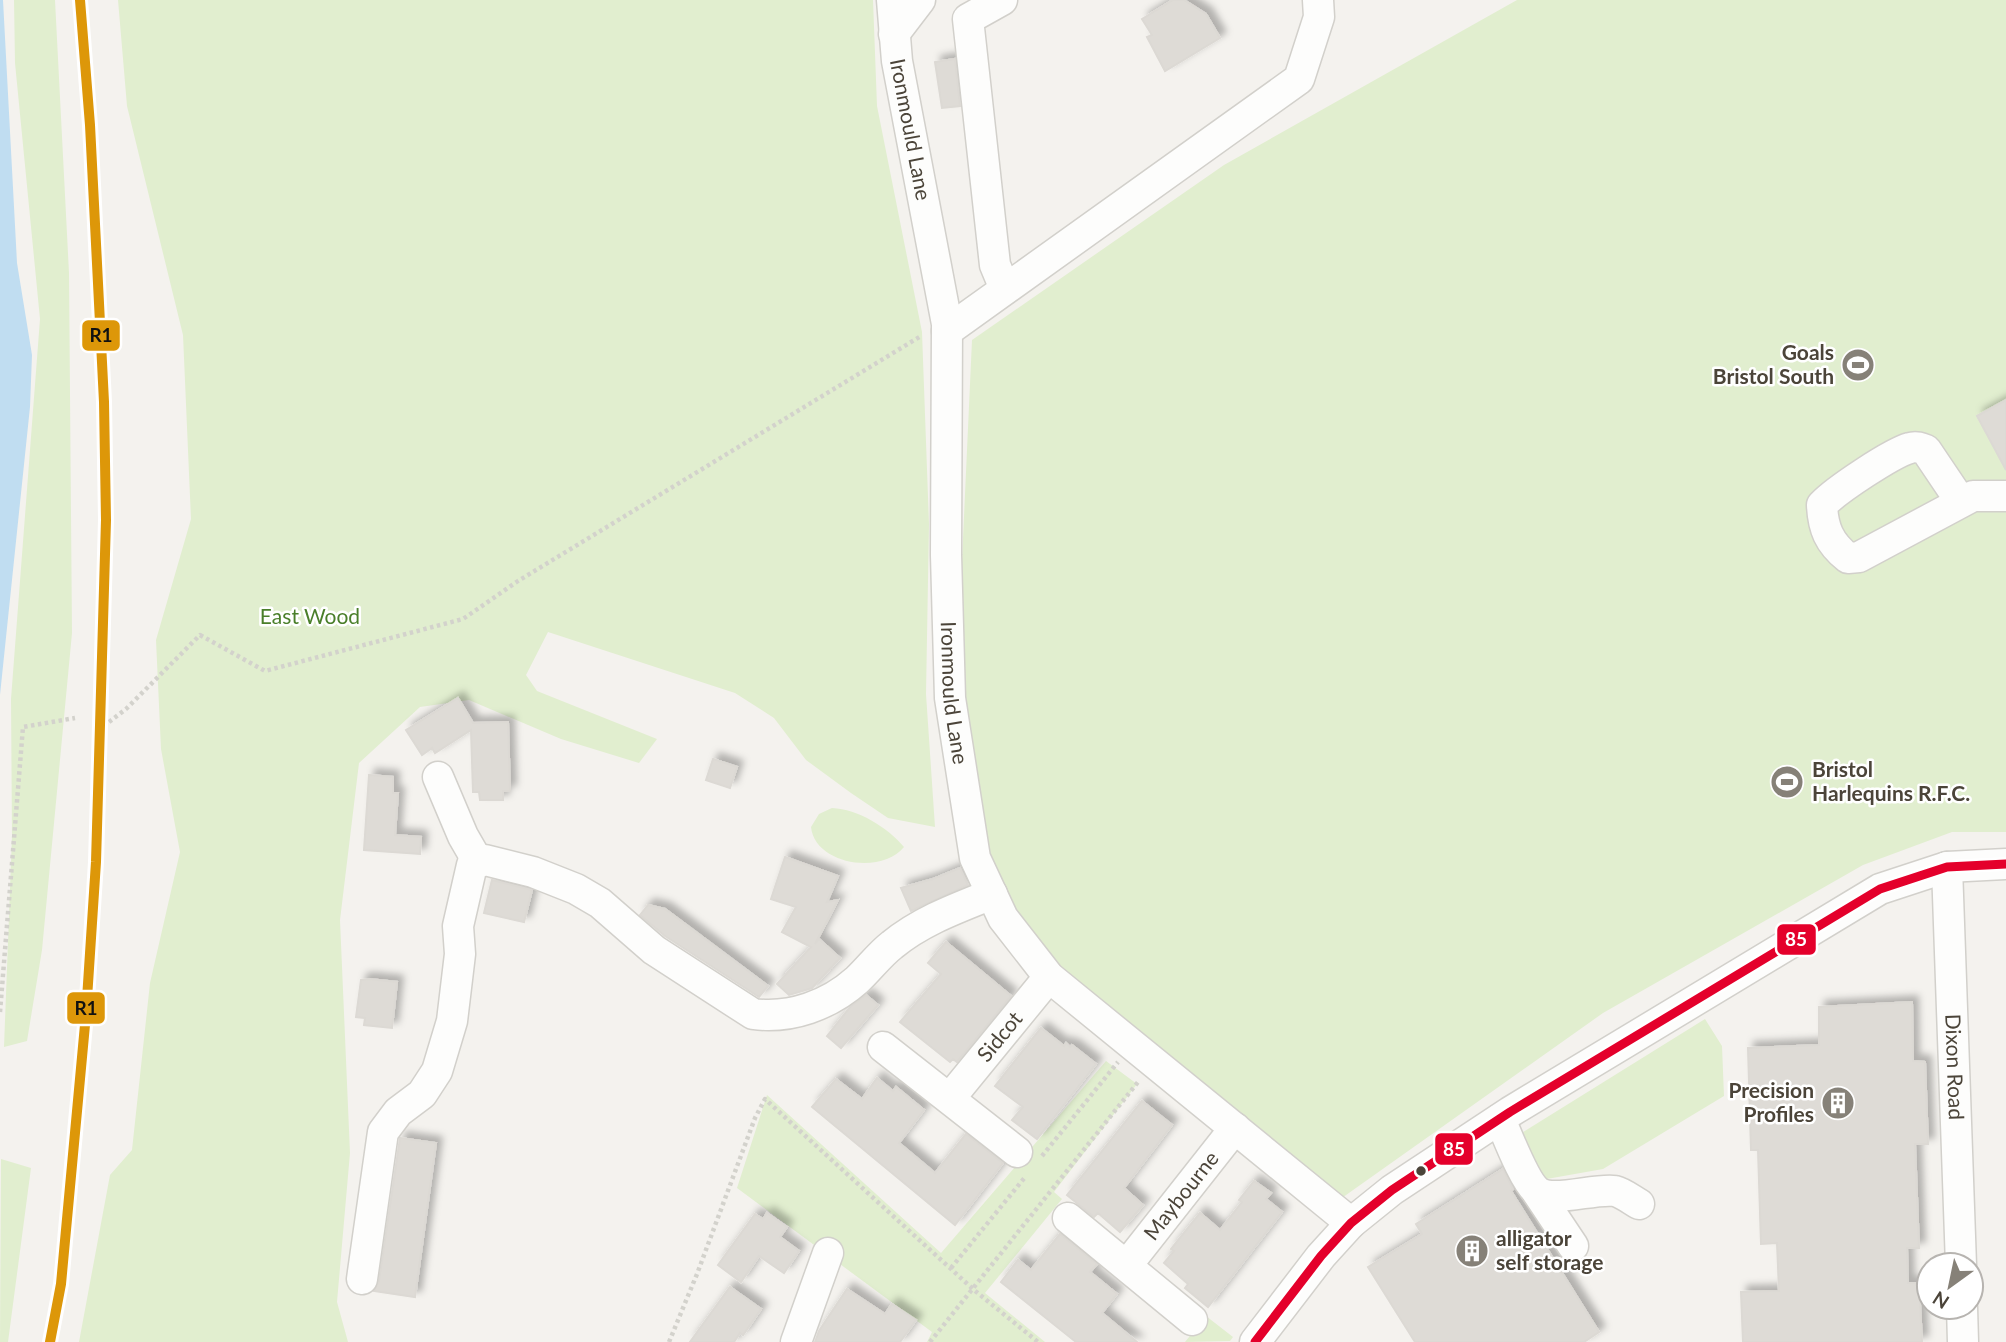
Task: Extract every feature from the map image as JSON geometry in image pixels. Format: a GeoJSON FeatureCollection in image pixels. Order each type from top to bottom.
{"type":"FeatureCollection","features":[{"type":"Feature","properties":{"kind":"street","name":"Ironmould Lane"},"geometry":{"type":"LineString","coordinates":[[892,0],[897,61],[947,328],[946,555],[950,698],[975,858],[1003,918],[1049,977],[1351,1223]]}},
{"type":"Feature","properties":{"kind":"street"},"geometry":{"type":"LineString","coordinates":[[894,34],[920,0]]}},
{"type":"Feature","properties":{"kind":"street"},"geometry":{"type":"LineString","coordinates":[[1002,0],[968,19],[995,265],[1005,289]]}},
{"type":"Feature","properties":{"kind":"street"},"geometry":{"type":"LineString","coordinates":[[947,328],[1299,79],[1319,17],[1318,0]]}},
{"type":"Feature","properties":{"kind":"street"},"geometry":{"type":"LineString","coordinates":[[1961,502],[1973,496],[2006,496]]}},
{"type":"Feature","properties":{"kind":"street"},"geometry":{"type":"LineString","coordinates":[[438,777],[463,836],[478,862]]}},
{"type":"Feature","properties":{"kind":"street"},"geometry":{"type":"LineString","coordinates":[[362,1279],[383,1132],[398,1112],[422,1094],[438,1071],[452,1021],[460,954],[458,926],[472,865],[485,860],[533,872],[576,888],[600,903],[654,950],[754,1014],[769,1016],[806,1010],[832,999],[856,981],[892,945],[931,919],[992,894]]}},
{"type":"Feature","properties":{"kind":"street"},"geometry":{"type":"LineString","coordinates":[[1255,1342],[1321,1256],[1351,1223],[1392,1190],[1837,903],[1947,867],[2006,864]]}},
{"type":"Feature","properties":{"kind":"street","name":"Dixon Road"},"geometry":{"type":"LineString","coordinates":[[1947,867],[1961,1251]]}},
{"type":"Feature","properties":{"kind":"street","name":"Sidcot"},"geometry":{"type":"LineString","coordinates":[[950,1098],[1049,977]]}},
{"type":"Feature","properties":{"kind":"street"},"geometry":{"type":"LineString","coordinates":[[883,1047],[1017,1152]]}},
{"type":"Feature","properties":{"kind":"street"},"geometry":{"type":"LineString","coordinates":[[1500,1119],[1517,1161],[1573,1246]]}},
{"type":"Feature","properties":{"kind":"street","name":"Maybourne"},"geometry":{"type":"LineString","coordinates":[[1128,1265],[1235,1128]]}},
{"type":"Feature","properties":{"kind":"street"},"geometry":{"type":"LineString","coordinates":[[1537,1192],[1552,1196],[1587,1191],[1616,1192],[1639,1204]]}},
{"type":"Feature","properties":{"kind":"street"},"geometry":{"type":"LineString","coordinates":[[1068,1219],[1128,1265],[1192,1320]]}},
{"type":"Feature","properties":{"kind":"street"},"geometry":{"type":"LineString","coordinates":[[796,1342],[828,1253]]}},
{"type":"Feature","properties":{"kind":"street"},"geometry":{"type":"LineString","coordinates":[[1962,1321],[1963,1342]]}},
{"type":"Feature","properties":{"kind":"path"},"geometry":{"type":"LineString","coordinates":[[109,722],[126,709],[200,635],[265,671],[463,619],[518,581],[900,349],[931,331],[947,328]]}},
{"type":"Feature","properties":{"kind":"path"},"geometry":{"type":"LineString","coordinates":[[0,1012],[23,727],[75,718]]}},
{"type":"Feature","properties":{"kind":"path"},"geometry":{"type":"LineString","coordinates":[[930,1342],[1154,1062]]}},
{"type":"Feature","properties":{"kind":"path"},"geometry":{"type":"LineString","coordinates":[[668,1342],[697,1274],[755,1118],[765,1099],[974,1290],[1038,1342]]}},
{"type":"Feature","properties":{"kind":"green space"},"geometry":{"type":"Polygon","coordinates":[[[14,0],[55,0],[69,273],[72,633],[42,950],[27,1041],[4,1047],[12,836],[11,699],[40,319],[15,63],[14,0]]]}},
{"type":"Feature","properties":{"kind":"green space","name":"East Wood"},"geometry":{"type":"Polygon","coordinates":[[[118,0],[873,0],[877,106],[922,332],[929,524],[926,694],[935,827],[888,818],[806,760],[774,718],[735,693],[548,632],[526,675],[537,691],[657,739],[639,763],[561,739],[469,700],[420,707],[359,763],[340,920],[350,1153],[337,1302],[348,1342],[79,1342],[110,1175],[132,1150],[150,983],[180,852],[161,749],[156,640],[191,519],[183,335],[127,106],[118,0]]]}},
{"type":"Feature","properties":{"kind":"green space"},"geometry":{"type":"Polygon","coordinates":[[[1517,0],[2006,0],[2006,832],[1952,832],[1863,865],[1603,1013],[1339,1200],[1055,971],[999,891],[983,853],[956,693],[972,340],[1224,165],[1517,0]]]}},
{"type":"Feature","properties":{"kind":"green space"},"geometry":{"type":"Polygon","coordinates":[[[832,808],[871,820],[904,847],[894,856],[881,861],[851,862],[836,857],[824,850],[815,840],[811,827],[819,814],[832,808]]]}},
{"type":"Feature","properties":{"kind":"green space"},"geometry":{"type":"Polygon","coordinates":[[[1705,1019],[1722,1046],[1724,1096],[1603,1169],[1541,1180],[1523,1132],[1705,1019]]]}},
{"type":"Feature","properties":{"kind":"green space"},"geometry":{"type":"Polygon","coordinates":[[[1106,1061],[1137,1084],[1054,1192],[1062,1199],[985,1293],[1045,1342],[927,1342],[932,1332],[737,1188],[767,1095],[941,1253],[1106,1061]]]}},
{"type":"Feature","properties":{"kind":"green space"},"geometry":{"type":"Polygon","coordinates":[[[1,1159],[31,1168],[8,1342],[0,1342],[1,1159]]]}},
{"type":"Feature","properties":{"kind":"green space"},"geometry":{"type":"Polygon","coordinates":[[[1206,1316],[1233,1337],[1230,1341],[1185,1342],[1206,1316]]]}},
{"type":"Feature","properties":{"kind":"water"},"geometry":{"type":"Polygon","coordinates":[[[0,0],[3,0],[17,263],[32,355],[30,407],[0,695],[0,0]]]}},
{"type":"Feature","properties":{"kind":"building"},"geometry":{"type":"Polygon","coordinates":[[[1173,0],[1184,0],[1206,14],[1220,38],[1165,71],[1147,37],[1152,35],[1142,19],[1173,0]]]}},
{"type":"Feature","properties":{"kind":"building"},"geometry":{"type":"Polygon","coordinates":[[[955,59],[960,106],[942,108],[935,62],[955,59]]]}},
{"type":"Feature","properties":{"kind":"building"},"geometry":{"type":"Polygon","coordinates":[[[2006,400],[2006,470],[1977,416],[2006,400]]]}},
{"type":"Feature","properties":{"kind":"building"},"geometry":{"type":"Polygon","coordinates":[[[458,698],[473,723],[508,722],[510,791],[503,791],[503,800],[480,800],[479,792],[473,792],[471,730],[435,753],[432,748],[422,755],[406,730],[458,698]]]}},
{"type":"Feature","properties":{"kind":"building"},"geometry":{"type":"Polygon","coordinates":[[[713,759],[737,767],[730,788],[706,780],[713,759]]]}},
{"type":"Feature","properties":{"kind":"building"},"geometry":{"type":"Polygon","coordinates":[[[369,775],[393,777],[393,793],[398,793],[395,835],[421,837],[420,854],[364,850],[369,775]]]}},
{"type":"Feature","properties":{"kind":"building"},"geometry":{"type":"Polygon","coordinates":[[[785,857],[838,876],[827,902],[838,900],[815,944],[819,939],[840,958],[812,988],[789,995],[777,984],[811,947],[782,932],[796,907],[771,899],[785,857]]]}},
{"type":"Feature","properties":{"kind":"building"},"geometry":{"type":"Polygon","coordinates":[[[960,868],[968,885],[911,911],[901,888],[960,868]]]}},
{"type":"Feature","properties":{"kind":"building"},"geometry":{"type":"Polygon","coordinates":[[[492,880],[532,890],[524,922],[484,913],[492,880]]]}},
{"type":"Feature","properties":{"kind":"building"},"geometry":{"type":"Polygon","coordinates":[[[648,905],[665,909],[768,986],[759,997],[665,936],[640,915],[648,905]]]}},
{"type":"Feature","properties":{"kind":"building"},"geometry":{"type":"Polygon","coordinates":[[[946,942],[1011,996],[957,1062],[953,1059],[950,1062],[900,1022],[941,974],[928,963],[946,942]]]}},
{"type":"Feature","properties":{"kind":"building"},"geometry":{"type":"Polygon","coordinates":[[[361,980],[397,982],[392,1028],[364,1025],[365,1018],[356,1017],[361,980]]]}},
{"type":"Feature","properties":{"kind":"building"},"geometry":{"type":"Polygon","coordinates":[[[866,995],[878,1005],[841,1048],[827,1036],[851,1006],[866,995]]]}},
{"type":"Feature","properties":{"kind":"building"},"geometry":{"type":"Polygon","coordinates":[[[1912,1002],[1913,1061],[1925,1062],[1928,1144],[1915,1144],[1919,1248],[1907,1248],[1908,1283],[1915,1283],[1915,1321],[1921,1321],[1922,1342],[1743,1342],[1741,1292],[1779,1291],[1777,1243],[1761,1244],[1758,1150],[1751,1150],[1748,1048],[1819,1045],[1819,1007],[1912,1002]]]}},
{"type":"Feature","properties":{"kind":"building"},"geometry":{"type":"Polygon","coordinates":[[[1041,1028],[1064,1046],[1066,1043],[1070,1047],[1072,1045],[1096,1064],[1037,1139],[1012,1120],[1023,1107],[995,1086],[1041,1028]]]}},
{"type":"Feature","properties":{"kind":"building"},"geometry":{"type":"Polygon","coordinates":[[[877,1078],[893,1091],[896,1087],[924,1110],[899,1143],[935,1173],[966,1134],[1003,1163],[955,1225],[812,1107],[836,1079],[862,1099],[877,1078]]]}},
{"type":"Feature","properties":{"kind":"building"},"geometry":{"type":"Polygon","coordinates":[[[1142,1101],[1172,1125],[1124,1188],[1143,1205],[1120,1232],[1098,1213],[1094,1217],[1067,1195],[1142,1101]]]}},
{"type":"Feature","properties":{"kind":"building"},"geometry":{"type":"Polygon","coordinates":[[[400,1138],[436,1143],[415,1297],[374,1291],[379,1281],[400,1138]]]}},
{"type":"Feature","properties":{"kind":"building","name":"alligator self storage"},"geometry":{"type":"Polygon","coordinates":[[[1503,1169],[1513,1189],[1511,1191],[1599,1332],[1584,1342],[1415,1342],[1368,1267],[1422,1234],[1416,1224],[1503,1169]]]}},
{"type":"Feature","properties":{"kind":"building"},"geometry":{"type":"Polygon","coordinates":[[[1254,1181],[1271,1193],[1266,1199],[1282,1212],[1208,1307],[1185,1288],[1188,1284],[1164,1263],[1174,1251],[1171,1249],[1200,1213],[1220,1230],[1242,1202],[1239,1200],[1254,1181]]]}},
{"type":"Feature","properties":{"kind":"building"},"geometry":{"type":"Polygon","coordinates":[[[767,1213],[787,1227],[780,1237],[799,1251],[784,1273],[759,1256],[741,1282],[718,1265],[755,1214],[763,1219],[767,1213]]]}},
{"type":"Feature","properties":{"kind":"building"},"geometry":{"type":"Polygon","coordinates":[[[1060,1234],[1097,1264],[1090,1272],[1117,1294],[1102,1313],[1137,1342],[1076,1342],[1001,1282],[1018,1260],[1031,1270],[1060,1234]]]}},
{"type":"Feature","properties":{"kind":"building"},"geometry":{"type":"Polygon","coordinates":[[[730,1287],[761,1309],[743,1335],[740,1333],[734,1342],[690,1342],[730,1287]]]}},
{"type":"Feature","properties":{"kind":"building"},"geometry":{"type":"Polygon","coordinates":[[[847,1289],[885,1314],[892,1304],[916,1320],[900,1342],[815,1342],[819,1331],[847,1289]]]}},
{"type":"Feature","properties":{"kind":"transit line","name":"R1"},"geometry":{"type":"LineString","coordinates":[[50,1342],[61,1284],[86,1014],[96,862],[106,520],[104,402],[90,125],[80,0]]}},
{"type":"Feature","properties":{"kind":"transit line","name":"85"},"geometry":{"type":"LineString","coordinates":[[1255,1342],[1321,1256],[1351,1223],[1392,1190],[1510,1112],[1880,889],[1947,867],[2006,864]]}},
{"type":"Feature","properties":{"kind":"place","name":"Goals Bristol South"},"geometry":{"type":"Point","coordinates":[1858,365]}},
{"type":"Feature","properties":{"kind":"place","name":"Bristol Harlequins R.F.C."},"geometry":{"type":"Point","coordinates":[1787,782]}},
{"type":"Feature","properties":{"kind":"place","name":"Precision Profiles"},"geometry":{"type":"Point","coordinates":[1838,1103]}},
{"type":"Feature","properties":{"kind":"place","name":"alligator self storage"},"geometry":{"type":"Point","coordinates":[1472,1251]}}]}
